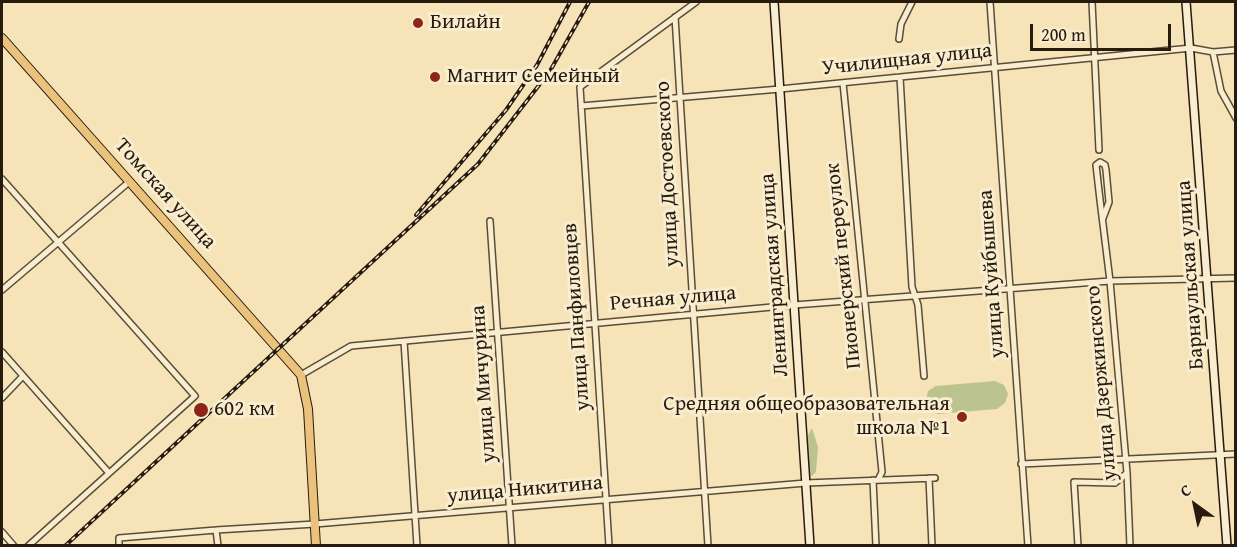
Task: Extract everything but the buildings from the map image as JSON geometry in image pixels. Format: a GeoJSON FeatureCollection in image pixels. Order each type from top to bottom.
{"type":"FeatureCollection","features":[{"type":"Feature","properties":{"kind":"main road","name":"Томская улица"},"geometry":{"type":"LineString","coordinates":[[2,38],[301,375]]}},
{"type":"Feature","properties":{"kind":"main road"},"geometry":{"type":"LineString","coordinates":[[301,375],[308,409],[316,546]]}},
{"type":"Feature","properties":{"kind":"street"},"geometry":{"type":"LineString","coordinates":[[675,17],[696,2]]}},
{"type":"Feature","properties":{"kind":"street","name":"Ленинградская улица"},"geometry":{"type":"LineString","coordinates":[[774,2],[810,546]]}},
{"type":"Feature","properties":{"kind":"street"},"geometry":{"type":"LineString","coordinates":[[899,39],[901,24],[912,2]]}},
{"type":"Feature","properties":{"kind":"street","name":"улица Куйбышева"},"geometry":{"type":"LineString","coordinates":[[990,2],[1028,546]]}},
{"type":"Feature","properties":{"kind":"street"},"geometry":{"type":"LineString","coordinates":[[1092,2],[1099,150]]}},
{"type":"Feature","properties":{"kind":"street","name":"Барнаульская улица"},"geometry":{"type":"LineString","coordinates":[[1186,2],[1227,546]]}},
{"type":"Feature","properties":{"kind":"street","name":"улица Панфиловцев"},"geometry":{"type":"LineString","coordinates":[[609,546],[593,324],[580,87],[675,17]]}},
{"type":"Feature","properties":{"kind":"street","name":"улица Достоевского"},"geometry":{"type":"LineString","coordinates":[[675,17],[708,546]]}},
{"type":"Feature","properties":{"kind":"street","name":"Училищная улица"},"geometry":{"type":"LineString","coordinates":[[581,106],[780,89],[1191,48],[1213,52],[1236,50]]}},
{"type":"Feature","properties":{"kind":"street"},"geometry":{"type":"LineString","coordinates":[[1213,52],[1221,91],[1236,118]]}},
{"type":"Feature","properties":{"kind":"street"},"geometry":{"type":"LineString","coordinates":[[900,77],[912,287],[916,295],[924,376]]}},
{"type":"Feature","properties":{"kind":"street","name":"Пионерский переулок"},"geometry":{"type":"LineString","coordinates":[[843,83],[882,472],[875,480],[876,546]]}},
{"type":"Feature","properties":{"kind":"street","name":"улица Дзержинского"},"geometry":{"type":"LineString","coordinates":[[1102,218],[1109,202],[1105,165],[1100,162],[1096,165],[1102,218],[1110,280],[1127,473],[1130,546]]}},
{"type":"Feature","properties":{"kind":"street"},"geometry":{"type":"LineString","coordinates":[[2,179],[195,396],[28,546]]}},
{"type":"Feature","properties":{"kind":"street"},"geometry":{"type":"LineString","coordinates":[[2,290],[129,182]]}},
{"type":"Feature","properties":{"kind":"street","name":"улица Мичурина"},"geometry":{"type":"LineString","coordinates":[[490,221],[512,546]]}},
{"type":"Feature","properties":{"kind":"street","name":"Речная улица"},"geometry":{"type":"LineString","coordinates":[[301,375],[351,346],[794,305],[1110,280],[1236,278]]}},
{"type":"Feature","properties":{"kind":"street"},"geometry":{"type":"LineString","coordinates":[[404,341],[417,546]]}},
{"type":"Feature","properties":{"kind":"street"},"geometry":{"type":"LineString","coordinates":[[2,352],[109,473]]}},
{"type":"Feature","properties":{"kind":"street"},"geometry":{"type":"LineString","coordinates":[[2,398],[22,376]]}},
{"type":"Feature","properties":{"kind":"street"},"geometry":{"type":"LineString","coordinates":[[1021,464],[1236,454]]}},
{"type":"Feature","properties":{"kind":"street"},"geometry":{"type":"LineString","coordinates":[[1078,546],[1074,482],[1115,483],[1127,473]]}},
{"type":"Feature","properties":{"kind":"street","name":"улица Никитина"},"geometry":{"type":"LineString","coordinates":[[119,546],[119,538],[806,483],[932,478],[932,546]]}},
{"type":"Feature","properties":{"kind":"street"},"geometry":{"type":"LineString","coordinates":[[216,530],[218,546]]}},
{"type":"Feature","properties":{"kind":"street"},"geometry":{"type":"LineString","coordinates":[[2,532],[14,546]]}},
{"type":"Feature","properties":{"kind":"green space"},"geometry":{"type":"Polygon","coordinates":[[[995,381],[1004,385],[1008,394],[1005,403],[997,409],[938,414],[932,412],[925,404],[928,391],[936,386],[995,381]]]}},
{"type":"Feature","properties":{"kind":"green space"},"geometry":{"type":"Polygon","coordinates":[[[812,428],[818,447],[816,472],[812,476],[808,475],[807,437],[812,428]]]}},
{"type":"Feature","properties":{"kind":"railway"},"geometry":{"type":"LineString","coordinates":[[416,215],[506,110],[537,65],[570,2]]}},
{"type":"Feature","properties":{"kind":"railway"},"geometry":{"type":"LineString","coordinates":[[65,546],[478,164],[550,71],[589,2]]}},
{"type":"Feature","properties":{"kind":"place","name":"Билайн"},"geometry":{"type":"Point","coordinates":[418,23]}},
{"type":"Feature","properties":{"kind":"place","name":"Магнит Семейный"},"geometry":{"type":"Point","coordinates":[435,77]}},
{"type":"Feature","properties":{"kind":"place","name":"602 км"},"geometry":{"type":"Point","coordinates":[201,410]}},
{"type":"Feature","properties":{"kind":"place","name":"Средняя общеобразовательная школа №1"},"geometry":{"type":"Point","coordinates":[962,417]}}]}
